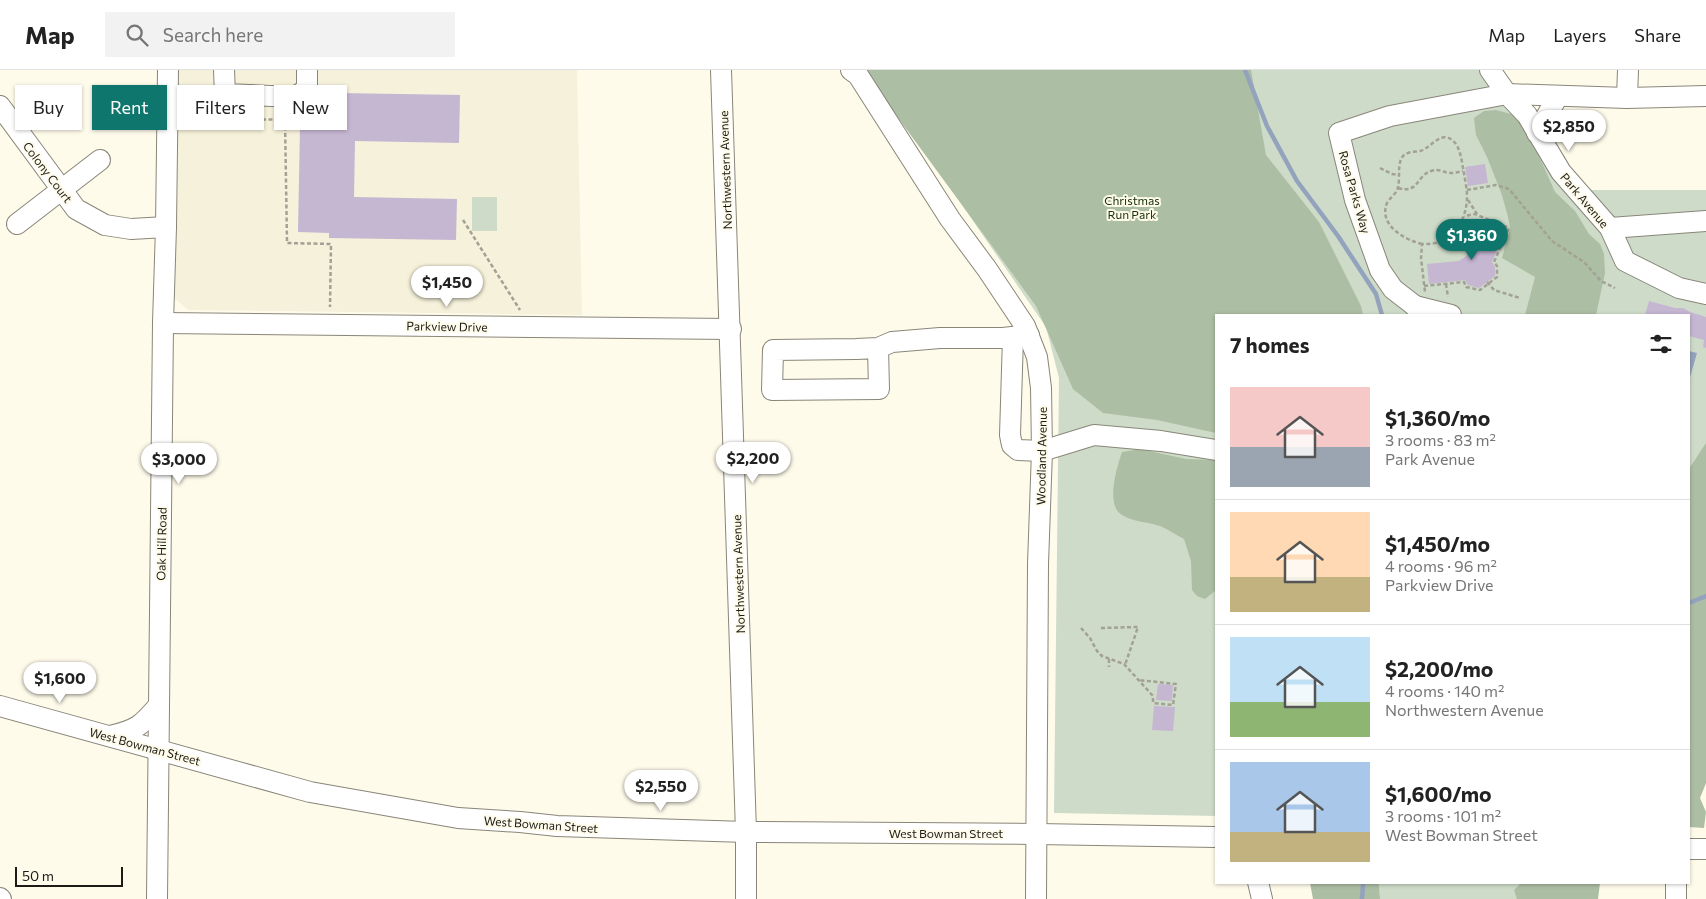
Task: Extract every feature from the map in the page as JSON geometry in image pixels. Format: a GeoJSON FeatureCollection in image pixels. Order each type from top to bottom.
{"type":"FeatureCollection","features":[{"type":"Feature","properties":{"kind":"street","name":"Oak Hill Road"},"geometry":{"type":"LineString","coordinates":[[167,119],[168,70]]}},
{"type":"Feature","properties":{"kind":"street"},"geometry":{"type":"LineString","coordinates":[[224,70],[225,94],[296,97],[307,89],[308,70]]}},
{"type":"Feature","properties":{"kind":"street","name":"Northwestern Avenue"},"geometry":{"type":"LineString","coordinates":[[721,70],[731,329],[746,832],[746,899]]}},
{"type":"Feature","properties":{"kind":"street","name":"Woodland Avenue"},"geometry":{"type":"LineString","coordinates":[[851,70],[858,75],[950,219],[987,269],[1025,326],[1021,336],[1037,357],[1041,388],[1042,452],[1038,564],[1036,899]]}},
{"type":"Feature","properties":{"kind":"street","name":"Park Avenue"},"geometry":{"type":"LineString","coordinates":[[1490,70],[1507,94],[1527,114],[1561,172],[1586,198],[1610,228],[1625,261],[1679,288],[1706,294]]}},
{"type":"Feature","properties":{"kind":"street"},"geometry":{"type":"LineString","coordinates":[[1627,98],[1628,70]]}},
{"type":"Feature","properties":{"kind":"street"},"geometry":{"type":"LineString","coordinates":[[1507,94],[1627,98],[1706,96]]}},
{"type":"Feature","properties":{"kind":"street","name":"Rosa Parks Way"},"geometry":{"type":"LineString","coordinates":[[1420,310],[1393,290],[1380,270],[1355,200],[1339,133],[1390,116],[1507,94]]}},
{"type":"Feature","properties":{"kind":"street"},"geometry":{"type":"LineString","coordinates":[[1537,133],[1558,96]]}},
{"type":"Feature","properties":{"kind":"street","name":"Colony Court"},"geometry":{"type":"LineString","coordinates":[[0,106],[76,209],[105,225],[131,229],[166,226]]}},
{"type":"Feature","properties":{"kind":"street","name":"Oak Hill Road"},"geometry":{"type":"LineString","coordinates":[[157,899],[167,130]]}},
{"type":"Feature","properties":{"kind":"street"},"geometry":{"type":"LineString","coordinates":[[16,224],[100,160]]}},
{"type":"Feature","properties":{"kind":"street"},"geometry":{"type":"LineString","coordinates":[[1610,228],[1706,221]]}},
{"type":"Feature","properties":{"kind":"street"},"geometry":{"type":"LineString","coordinates":[[1420,310],[1450,309]]}},
{"type":"Feature","properties":{"kind":"street","name":"Parkview Drive"},"geometry":{"type":"LineString","coordinates":[[163,323],[731,329]]}},
{"type":"Feature","properties":{"kind":"street"},"geometry":{"type":"LineString","coordinates":[[878,348],[879,389],[772,390],[773,350],[878,348],[892,342],[940,338],[1021,336],[1010,435],[1012,445],[1018,450],[1042,452],[1094,435],[1161,441],[1215,450]]}},
{"type":"Feature","properties":{"kind":"street"},"geometry":{"type":"LineString","coordinates":[[110,736],[125,733],[143,724],[159,705]]}},
{"type":"Feature","properties":{"kind":"street","name":"West Bowman Street"},"geometry":{"type":"LineString","coordinates":[[0,706],[310,792],[458,818],[557,826],[746,832],[1215,837]]}},
{"type":"Feature","properties":{"kind":"street"},"geometry":{"type":"LineString","coordinates":[[1690,849],[1706,849]]}},
{"type":"Feature","properties":{"kind":"street"},"geometry":{"type":"LineString","coordinates":[[1258,884],[1262,899]]}},
{"type":"Feature","properties":{"kind":"street"},"geometry":{"type":"LineString","coordinates":[[1676,884],[1676,899]]}},
{"type":"Feature","properties":{"kind":"path"},"geometry":{"type":"LineString","coordinates":[[167,119],[274,120]]}},
{"type":"Feature","properties":{"kind":"path"},"geometry":{"type":"LineString","coordinates":[[285,130],[287,243],[331,244],[330,309]]}},
{"type":"Feature","properties":{"kind":"path"},"geometry":{"type":"LineString","coordinates":[[1446,136],[1456,143],[1460,151],[1463,171],[1467,197],[1463,216],[1457,229],[1447,239],[1435,244],[1422,244],[1406,239],[1389,224],[1386,207],[1398,188],[1401,158],[1407,153],[1422,151],[1439,138],[1446,136]]}},
{"type":"Feature","properties":{"kind":"path"},"geometry":{"type":"LineString","coordinates":[[1380,168],[1399,175]]}},
{"type":"Feature","properties":{"kind":"path"},"geometry":{"type":"LineString","coordinates":[[1398,188],[1414,188],[1425,175],[1432,171],[1440,170],[1449,173],[1463,171]]}},
{"type":"Feature","properties":{"kind":"path"},"geometry":{"type":"LineString","coordinates":[[1467,190],[1496,185],[1509,189],[1552,241],[1584,262],[1601,281],[1615,288]]}},
{"type":"Feature","properties":{"kind":"path"},"geometry":{"type":"LineString","coordinates":[[1424,286],[1464,282],[1466,287],[1480,290],[1497,278],[1497,266],[1494,262],[1509,228],[1479,214],[1472,208],[1467,197]]}},
{"type":"Feature","properties":{"kind":"path"},"geometry":{"type":"LineString","coordinates":[[1463,216],[1479,214]]}},
{"type":"Feature","properties":{"kind":"path"},"geometry":{"type":"LineString","coordinates":[[463,220],[521,311]]}},
{"type":"Feature","properties":{"kind":"path"},"geometry":{"type":"LineString","coordinates":[[1420,310],[1424,286],[1421,258],[1422,244]]}},
{"type":"Feature","properties":{"kind":"path"},"geometry":{"type":"LineString","coordinates":[[1423,274],[1428,274]]}},
{"type":"Feature","properties":{"kind":"path"},"geometry":{"type":"LineString","coordinates":[[1488,283],[1494,290],[1520,298]]}},
{"type":"Feature","properties":{"kind":"path"},"geometry":{"type":"LineString","coordinates":[[1446,284],[1450,309]]}},
{"type":"Feature","properties":{"kind":"path"},"geometry":{"type":"LineString","coordinates":[[1101,628],[1138,627],[1125,666]]}},
{"type":"Feature","properties":{"kind":"path"},"geometry":{"type":"LineString","coordinates":[[1081,628],[1090,638],[1097,651],[1125,666],[1138,680],[1153,696],[1153,703],[1173,705],[1176,684],[1138,680]]}},
{"type":"Feature","properties":{"kind":"path"},"geometry":{"type":"LineString","coordinates":[[1109,659],[1109,667]]}},
{"type":"Feature","properties":{"kind":"shaded area"},"geometry":{"type":"Polygon","coordinates":[[[176,70],[577,70],[582,315],[188,310],[171,295],[176,70]]]}},
{"type":"Feature","properties":{"kind":"green space"},"geometry":{"type":"Polygon","coordinates":[[[863,70],[1251,70],[1266,155],[1319,222],[1361,306],[1363,314],[1215,314],[1215,433],[1157,420],[1103,413],[1073,389],[1036,306],[863,70]]]}},
{"type":"Feature","properties":{"kind":"green space","name":"Christmas Run Park"},"geometry":{"type":"Polygon","coordinates":[[[949,70],[1488,70],[1570,190],[1706,190],[1706,721],[1690,773],[1690,314],[1215,314],[1215,816],[1054,813],[1059,378],[1046,327],[938,170],[949,70]]]}},
{"type":"Feature","properties":{"kind":"green space"},"geometry":{"type":"Polygon","coordinates":[[[1496,110],[1515,115],[1534,145],[1555,192],[1575,211],[1589,234],[1600,244],[1604,254],[1605,273],[1596,314],[1525,314],[1535,277],[1502,258],[1510,228],[1502,195],[1476,135],[1474,118],[1484,111],[1496,110]]]}},
{"type":"Feature","properties":{"kind":"green space"},"geometry":{"type":"Polygon","coordinates":[[[472,197],[497,197],[497,231],[472,231],[472,197]]]}},
{"type":"Feature","properties":{"kind":"green space"},"geometry":{"type":"Polygon","coordinates":[[[1706,443],[1706,783],[1700,798],[1706,812],[1704,828],[1690,827],[1690,467],[1706,443]]]}},
{"type":"Feature","properties":{"kind":"green space"},"geometry":{"type":"Polygon","coordinates":[[[1140,449],[1186,459],[1215,460],[1215,591],[1205,599],[1197,596],[1192,590],[1191,561],[1184,539],[1160,526],[1126,517],[1117,510],[1113,495],[1122,452],[1140,449]]]}},
{"type":"Feature","properties":{"kind":"green space"},"geometry":{"type":"Polygon","coordinates":[[[1310,884],[1379,884],[1380,899],[1313,899],[1310,884]]]}},
{"type":"Feature","properties":{"kind":"green space"},"geometry":{"type":"Polygon","coordinates":[[[1379,884],[1581,884],[1581,899],[1380,899],[1379,884]]]}},
{"type":"Feature","properties":{"kind":"green space"},"geometry":{"type":"Polygon","coordinates":[[[1520,884],[1600,884],[1598,899],[1517,899],[1514,890],[1520,884]]]}},
{"type":"Feature","properties":{"kind":"water"},"geometry":{"type":"Polygon","coordinates":[[[1690,351],[1697,353],[1690,378],[1690,351]]]}},
{"type":"Feature","properties":{"kind":"building"},"geometry":{"type":"Polygon","coordinates":[[[347,93],[460,95],[459,143],[355,141],[354,197],[457,199],[456,240],[329,238],[329,233],[298,232],[300,130],[347,130],[347,93]]]}},
{"type":"Feature","properties":{"kind":"building"},"geometry":{"type":"Polygon","coordinates":[[[1485,164],[1488,183],[1468,186],[1465,167],[1485,164]]]}},
{"type":"Feature","properties":{"kind":"building"},"geometry":{"type":"Polygon","coordinates":[[[1489,220],[1507,228],[1492,262],[1495,267],[1495,276],[1479,288],[1468,285],[1465,280],[1429,284],[1427,264],[1459,261],[1475,250],[1489,220]]]}},
{"type":"Feature","properties":{"kind":"building"},"geometry":{"type":"Polygon","coordinates":[[[1649,301],[1675,308],[1683,308],[1706,317],[1706,348],[1703,347],[1704,340],[1690,336],[1690,314],[1645,314],[1649,301]]]}},
{"type":"Feature","properties":{"kind":"building"},"geometry":{"type":"Polygon","coordinates":[[[1158,684],[1173,685],[1172,701],[1156,700],[1158,684]]]}},
{"type":"Feature","properties":{"kind":"building"},"geometry":{"type":"Polygon","coordinates":[[[1154,706],[1175,707],[1173,731],[1152,730],[1154,706]]]}},
{"type":"Feature","properties":{"kind":"waterway"},"geometry":{"type":"LineString","coordinates":[[1245,70],[1267,126],[1297,181],[1338,236],[1376,294],[1382,314]]}},
{"type":"Feature","properties":{"kind":"waterway"},"geometry":{"type":"LineString","coordinates":[[1690,603],[1706,596]]}},
{"type":"Feature","properties":{"kind":"waterway"},"geometry":{"type":"LineString","coordinates":[[1362,899],[1363,885]]}}]}
